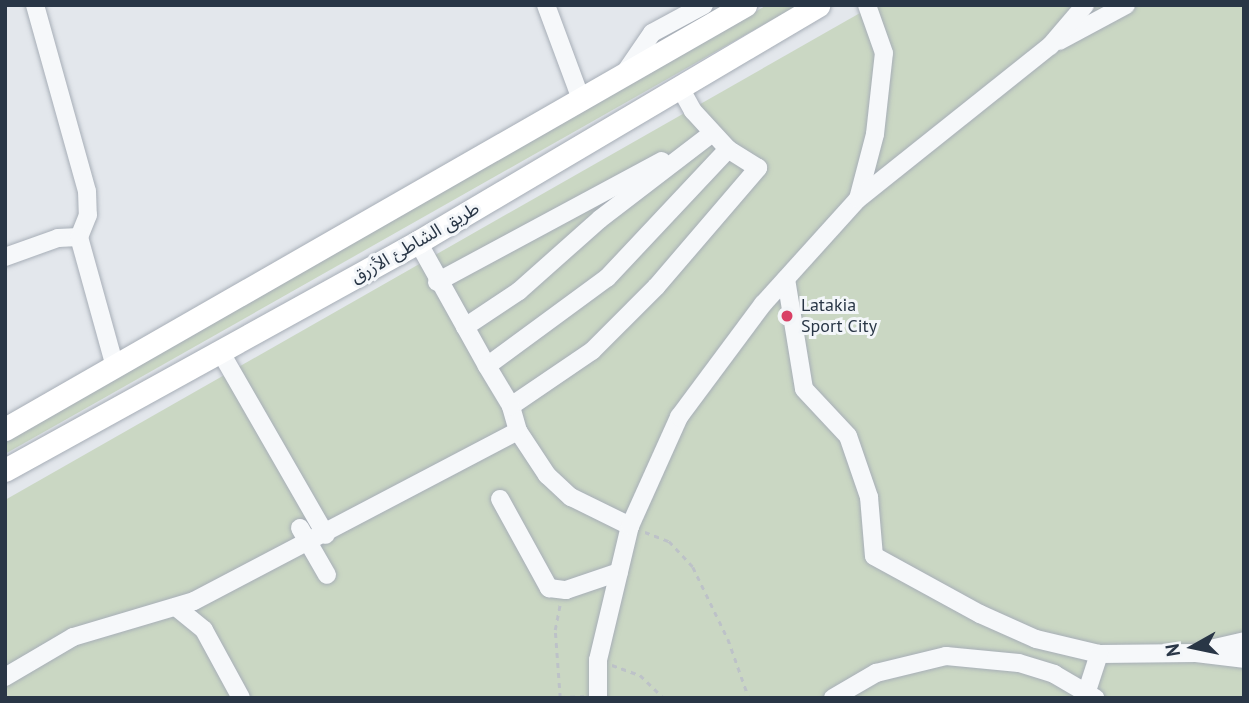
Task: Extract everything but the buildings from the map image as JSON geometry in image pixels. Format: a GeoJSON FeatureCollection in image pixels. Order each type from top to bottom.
{"type":"FeatureCollection","features":[{"type":"Feature","properties":{"kind":"main road"},"geometry":{"type":"LineString","coordinates":[[5,429],[619,81],[745,5]]}},
{"type":"Feature","properties":{"kind":"main road","name":"طريق الشاطئ الأزرق"},"geometry":{"type":"LineString","coordinates":[[8,471],[418,242],[818,5]]}},
{"type":"Feature","properties":{"kind":"street"},"geometry":{"type":"LineString","coordinates":[[35,5],[87,191],[88,215],[79,237],[115,367]]}},
{"type":"Feature","properties":{"kind":"street"},"geometry":{"type":"LineString","coordinates":[[546,5],[582,102]]}},
{"type":"Feature","properties":{"kind":"street"},"geometry":{"type":"LineString","coordinates":[[619,81],[652,33],[704,5]]}},
{"type":"Feature","properties":{"kind":"street"},"geometry":{"type":"LineString","coordinates":[[858,198],[875,134],[884,53],[867,5]]}},
{"type":"Feature","properties":{"kind":"street"},"geometry":{"type":"LineString","coordinates":[[1050,46],[1085,5]]}},
{"type":"Feature","properties":{"kind":"street"},"geometry":{"type":"LineString","coordinates":[[598,697],[598,660],[630,527],[679,417],[786,278],[858,198],[1050,46],[1126,5]]}},
{"type":"Feature","properties":{"kind":"street"},"geometry":{"type":"LineString","coordinates":[[511,406],[592,351],[656,287],[758,169],[711,134],[680,88]]}},
{"type":"Feature","properties":{"kind":"street"},"geometry":{"type":"LineString","coordinates":[[437,282],[711,134]]}},
{"type":"Feature","properties":{"kind":"street"},"geometry":{"type":"LineString","coordinates":[[465,327],[519,291],[600,219],[711,134]]}},
{"type":"Feature","properties":{"kind":"street"},"geometry":{"type":"LineString","coordinates":[[487,366],[607,278],[728,149]]}},
{"type":"Feature","properties":{"kind":"street"},"geometry":{"type":"LineString","coordinates":[[5,257],[58,238],[79,237]]}},
{"type":"Feature","properties":{"kind":"street"},"geometry":{"type":"LineString","coordinates":[[418,242],[437,282],[511,406],[518,431],[547,475],[570,497],[630,527]]}},
{"type":"Feature","properties":{"kind":"street"},"geometry":{"type":"LineString","coordinates":[[786,278],[804,389],[848,436],[869,497],[874,556],[1027,635],[1099,653],[1196,653],[1244,659]]}},
{"type":"Feature","properties":{"kind":"street"},"geometry":{"type":"LineString","coordinates":[[220,351],[326,535]]}},
{"type":"Feature","properties":{"kind":"street"},"geometry":{"type":"LineString","coordinates":[[5,677],[73,637],[176,607],[304,536],[326,535],[518,431]]}},
{"type":"Feature","properties":{"kind":"street"},"geometry":{"type":"LineString","coordinates":[[500,499],[549,588],[566,590],[619,572]]}},
{"type":"Feature","properties":{"kind":"street"},"geometry":{"type":"LineString","coordinates":[[304,536],[327,575]]}},
{"type":"Feature","properties":{"kind":"street"},"geometry":{"type":"LineString","coordinates":[[176,607],[204,630],[241,698]]}},
{"type":"Feature","properties":{"kind":"street"},"geometry":{"type":"LineString","coordinates":[[1019,663],[1027,635]]}},
{"type":"Feature","properties":{"kind":"street"},"geometry":{"type":"LineString","coordinates":[[1196,653],[1244,641]]}},
{"type":"Feature","properties":{"kind":"street"},"geometry":{"type":"LineString","coordinates":[[833,698],[876,673],[946,656],[1019,663],[1091,694],[1099,653]]}},
{"type":"Feature","properties":{"kind":"path"},"geometry":{"type":"LineString","coordinates":[[630,527],[669,541],[693,567],[728,639],[749,698]]}},
{"type":"Feature","properties":{"kind":"path"},"geometry":{"type":"LineString","coordinates":[[566,590],[556,614],[560,697],[598,697]]}},
{"type":"Feature","properties":{"kind":"path"},"geometry":{"type":"LineString","coordinates":[[598,660],[640,676],[664,698]]}},
{"type":"Feature","properties":{"kind":"green space"},"geometry":{"type":"Polygon","coordinates":[[[767,5],[798,5],[5,454],[5,440],[767,5]]]}},
{"type":"Feature","properties":{"kind":"green space","name":"Latakia Sport City"},"geometry":{"type":"Polygon","coordinates":[[[874,5],[1244,5],[1244,698],[5,698],[5,500],[874,5]]]}},
{"type":"Feature","properties":{"kind":"place","name":"Latakia Sport City"},"geometry":{"type":"Point","coordinates":[787,316]}}]}
